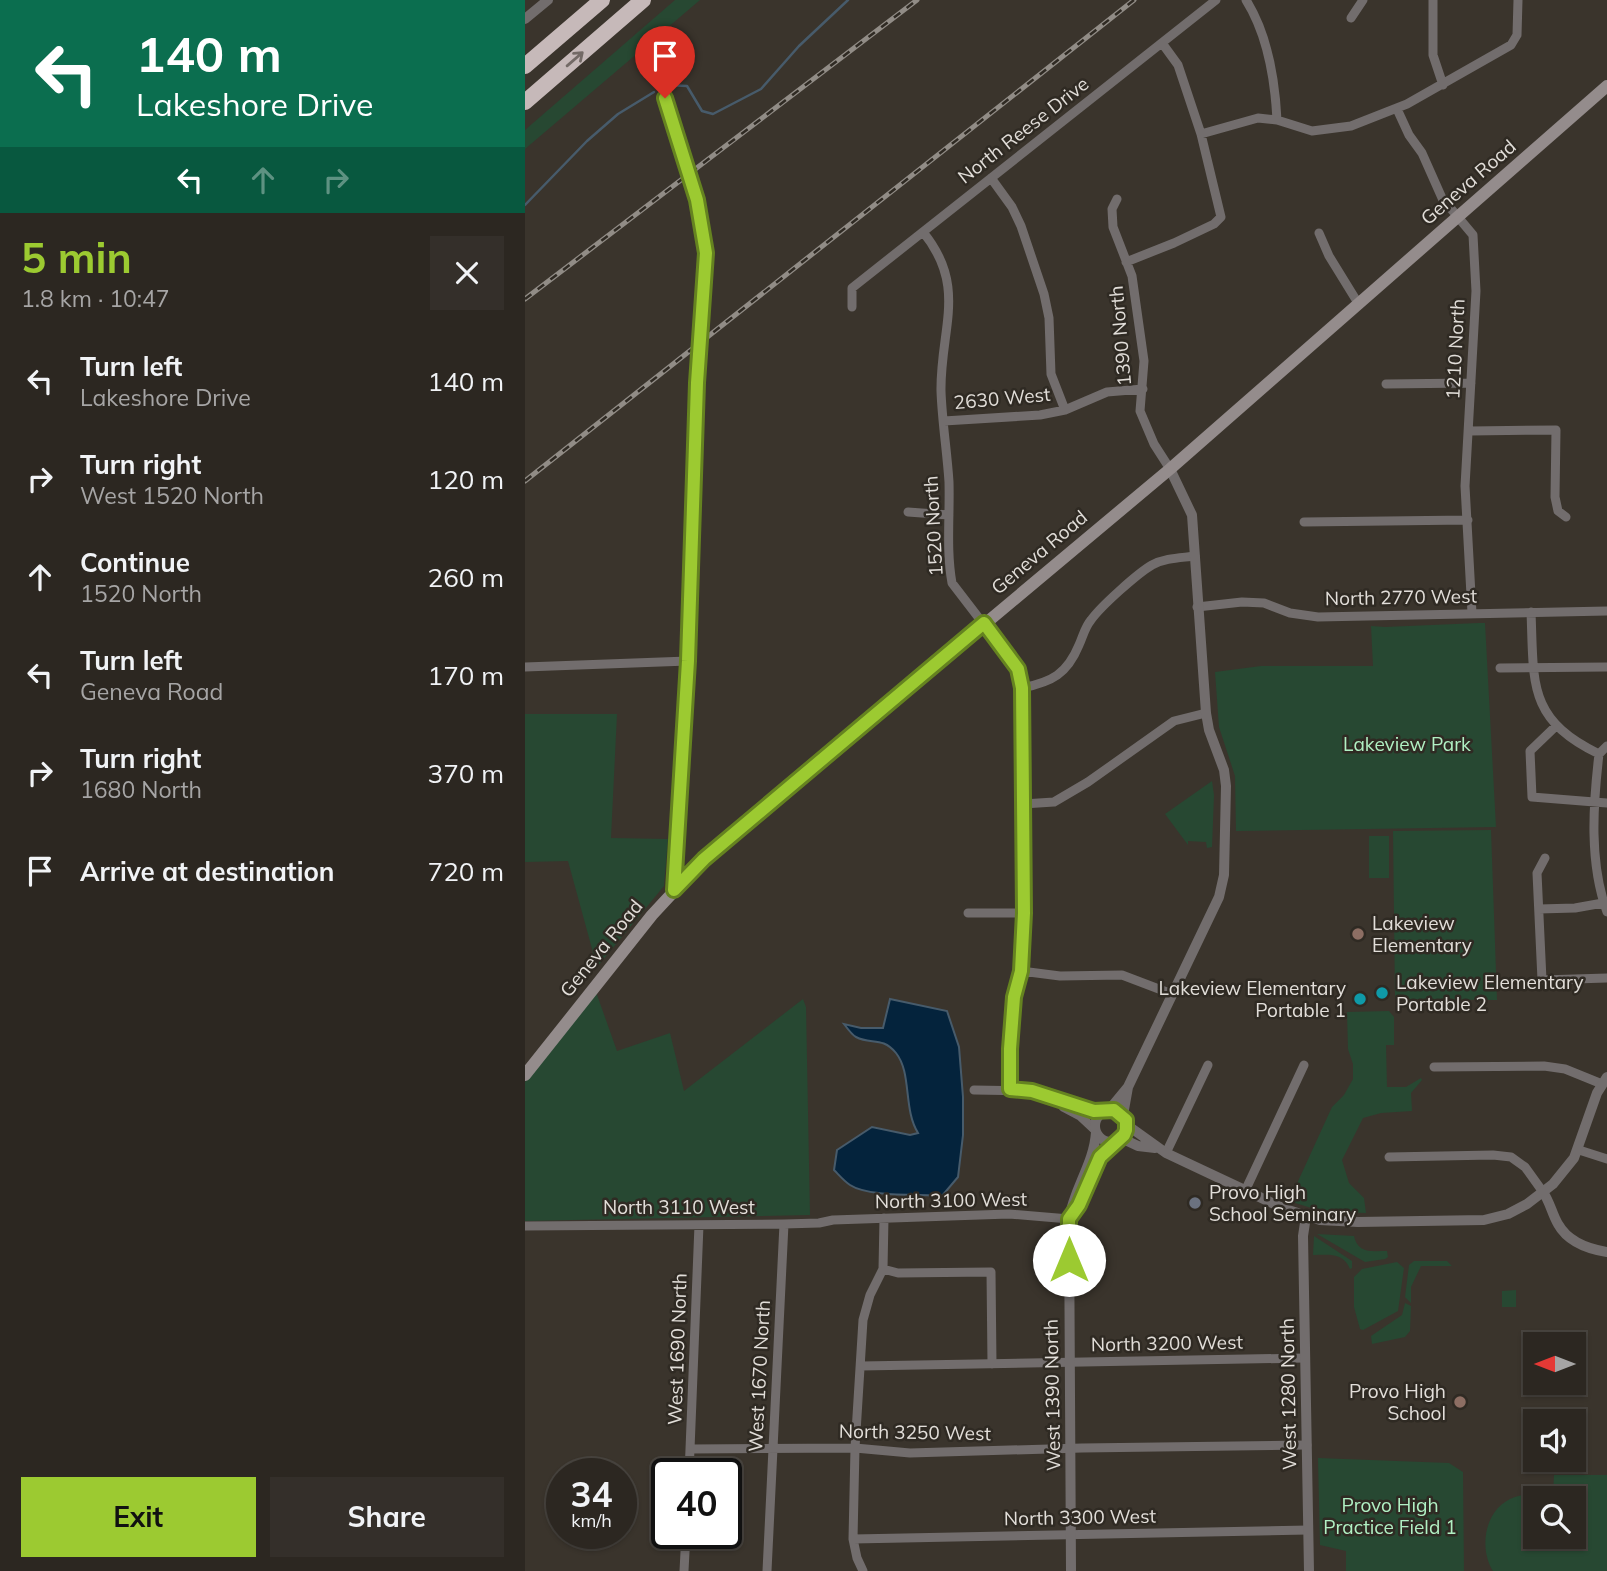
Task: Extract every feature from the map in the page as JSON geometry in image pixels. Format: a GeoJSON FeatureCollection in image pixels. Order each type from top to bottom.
{"type":"FeatureCollection","features":[{"type":"Feature","properties":{"kind":"highway"},"geometry":{"type":"LineString","coordinates":[[525,66],[602,0]]}},
{"type":"Feature","properties":{"kind":"highway"},"geometry":{"type":"LineString","coordinates":[[525,102],[642,0]]}},
{"type":"Feature","properties":{"kind":"main road","name":"Geneva Road"},"geometry":{"type":"LineString","coordinates":[[525,1075],[674,890],[704,859],[1170,469],[1607,86]]}},
{"type":"Feature","properties":{"kind":"street"},"geometry":{"type":"LineString","coordinates":[[525,19],[548,0]]}},
{"type":"Feature","properties":{"kind":"street","name":"North Reese Drive"},"geometry":{"type":"LineString","coordinates":[[852,307],[852,288],[1216,0]]}},
{"type":"Feature","properties":{"kind":"street"},"geometry":{"type":"LineString","coordinates":[[1246,0],[1255,16],[1274,80],[1277,120]]}},
{"type":"Feature","properties":{"kind":"street"},"geometry":{"type":"LineString","coordinates":[[1351,18],[1363,0]]}},
{"type":"Feature","properties":{"kind":"street"},"geometry":{"type":"LineString","coordinates":[[1433,0],[1433,55],[1443,85]]}},
{"type":"Feature","properties":{"kind":"street"},"geometry":{"type":"LineString","coordinates":[[1201,134],[1258,118],[1277,120],[1312,131],[1369,121],[1443,85],[1511,45],[1516,39],[1518,0]]}},
{"type":"Feature","properties":{"kind":"street"},"geometry":{"type":"LineString","coordinates":[[1126,262],[1174,243],[1214,224],[1221,217],[1201,134],[1178,65],[1162,43]]}},
{"type":"Feature","properties":{"kind":"street"},"geometry":{"type":"LineString","coordinates":[[659,68],[670,114],[697,200],[706,249],[695,366],[697,383],[688,661],[674,890]]}},
{"type":"Feature","properties":{"kind":"street","name":"1210 North"},"geometry":{"type":"LineString","coordinates":[[1397,109],[1409,135],[1422,153],[1442,198],[1473,235],[1476,258],[1465,486],[1472,613]]}},
{"type":"Feature","properties":{"kind":"street"},"geometry":{"type":"LineString","coordinates":[[991,178],[1012,207],[1021,226],[1044,295],[1049,318],[1051,374],[1065,410]]}},
{"type":"Feature","properties":{"kind":"street","name":"1390 North"},"geometry":{"type":"LineString","coordinates":[[1118,199],[1112,209],[1113,227],[1132,276],[1144,361],[1140,411],[1145,426],[1192,515],[1206,713]]}},
{"type":"Feature","properties":{"kind":"street","name":"1520 North"},"geometry":{"type":"LineString","coordinates":[[923,232],[936,249],[944,266],[950,295],[941,391],[952,583],[1018,669],[1022,688],[1024,913],[1021,971],[1013,1010],[1010,1089]]}},
{"type":"Feature","properties":{"kind":"street"},"geometry":{"type":"LineString","coordinates":[[1319,233],[1329,256],[1359,303]]}},
{"type":"Feature","properties":{"kind":"street"},"geometry":{"type":"LineString","coordinates":[[1386,384],[1471,383]]}},
{"type":"Feature","properties":{"kind":"street","name":"2630 West"},"geometry":{"type":"LineString","coordinates":[[944,421],[1041,415],[1065,410],[1107,393],[1143,389]]}},
{"type":"Feature","properties":{"kind":"street"},"geometry":{"type":"LineString","coordinates":[[1469,431],[1556,430],[1555,497],[1558,510],[1566,517]]}},
{"type":"Feature","properties":{"kind":"street"},"geometry":{"type":"LineString","coordinates":[[908,512],[949,515]]}},
{"type":"Feature","properties":{"kind":"street"},"geometry":{"type":"LineString","coordinates":[[1304,522],[1468,520]]}},
{"type":"Feature","properties":{"kind":"street"},"geometry":{"type":"LineString","coordinates":[[1022,688],[1056,678],[1073,657],[1089,622],[1151,566],[1166,560],[1195,556]]}},
{"type":"Feature","properties":{"kind":"street","name":"North 2770 West"},"geometry":{"type":"LineString","coordinates":[[1197,607],[1242,602],[1264,603],[1290,612],[1318,617],[1607,611]]}},
{"type":"Feature","properties":{"kind":"street"},"geometry":{"type":"LineString","coordinates":[[1531,611],[1534,667],[1545,713],[1572,741],[1599,754]]}},
{"type":"Feature","properties":{"kind":"street"},"geometry":{"type":"LineString","coordinates":[[525,667],[688,661]]}},
{"type":"Feature","properties":{"kind":"street"},"geometry":{"type":"LineString","coordinates":[[1500,668],[1607,667]]}},
{"type":"Feature","properties":{"kind":"street"},"geometry":{"type":"LineString","coordinates":[[1023,804],[1054,802],[1088,782],[1174,721],[1206,713],[1209,730],[1224,770],[1226,786],[1224,875],[1219,897],[1129,1087],[1125,1120],[1119,1140]]}},
{"type":"Feature","properties":{"kind":"street"},"geometry":{"type":"LineString","coordinates":[[1556,726],[1529,751],[1532,797],[1607,803]]}},
{"type":"Feature","properties":{"kind":"street"},"geometry":{"type":"LineString","coordinates":[[1539,909],[1605,908],[1597,871],[1595,803],[1599,754],[1607,746]]}},
{"type":"Feature","properties":{"kind":"street"},"geometry":{"type":"LineString","coordinates":[[1545,858],[1537,873],[1542,980],[1607,978]]}},
{"type":"Feature","properties":{"kind":"street"},"geometry":{"type":"LineString","coordinates":[[968,913],[1024,913]]}},
{"type":"Feature","properties":{"kind":"street"},"geometry":{"type":"LineString","coordinates":[[1021,971],[1060,975],[1122,975],[1172,994]]}},
{"type":"Feature","properties":{"kind":"street"},"geometry":{"type":"LineString","coordinates":[[1160,1150],[1208,1065]]}},
{"type":"Feature","properties":{"kind":"street"},"geometry":{"type":"LineString","coordinates":[[1246,1189],[1304,1065]]}},
{"type":"Feature","properties":{"kind":"street"},"geometry":{"type":"LineString","coordinates":[[1054,1099],[1056,1103],[1080,1115],[1106,1141],[1119,1140],[1160,1150],[1285,1209],[1306,1216],[1340,1222],[1484,1220],[1508,1214],[1553,1184],[1579,1150],[1605,1080],[1544,1066],[1434,1067]]}},
{"type":"Feature","properties":{"kind":"street"},"geometry":{"type":"LineString","coordinates":[[1096,1131],[1096,1119],[1129,1087]]}},
{"type":"Feature","properties":{"kind":"street"},"geometry":{"type":"LineString","coordinates":[[974,1090],[1032,1091],[1094,1111],[1107,1110],[1125,1120],[1160,1150]]}},
{"type":"Feature","properties":{"kind":"street","name":"West 1390 North"},"geometry":{"type":"LineString","coordinates":[[1072,1571],[1069,1219],[1072,1202],[1094,1154],[1096,1131]]}},
{"type":"Feature","properties":{"kind":"street","name":"West 1390 North"},"geometry":{"type":"LineString","coordinates":[[1069,1219],[1079,1205],[1100,1157],[1119,1140]]}},
{"type":"Feature","properties":{"kind":"street"},"geometry":{"type":"LineString","coordinates":[[1579,1150],[1607,1158]]}},
{"type":"Feature","properties":{"kind":"street"},"geometry":{"type":"LineString","coordinates":[[1389,1157],[1511,1157],[1525,1167],[1543,1192],[1559,1226],[1571,1239],[1589,1249],[1607,1252]]}},
{"type":"Feature","properties":{"kind":"street","name":"North 3100 West"},"geometry":{"type":"LineString","coordinates":[[833,1220],[1009,1214],[1069,1219]]}},
{"type":"Feature","properties":{"kind":"street","name":"West 1280 North"},"geometry":{"type":"LineString","coordinates":[[1306,1216],[1303,1236],[1309,1571]]}},
{"type":"Feature","properties":{"kind":"street"},"geometry":{"type":"LineString","coordinates":[[863,1571],[857,1559],[853,1539],[855,1448],[863,1320],[870,1295],[883,1269],[884,1218]]}},
{"type":"Feature","properties":{"kind":"street","name":"North 3110 West"},"geometry":{"type":"LineString","coordinates":[[525,1226],[784,1224],[833,1220]]}},
{"type":"Feature","properties":{"kind":"street","name":"West 1670 North"},"geometry":{"type":"LineString","coordinates":[[767,1571],[784,1224]]}},
{"type":"Feature","properties":{"kind":"street","name":"West 1690 North"},"geometry":{"type":"LineString","coordinates":[[690,1458],[699,1225]]}},
{"type":"Feature","properties":{"kind":"street"},"geometry":{"type":"LineString","coordinates":[[883,1269],[898,1273],[991,1272],[992,1364]]}},
{"type":"Feature","properties":{"kind":"street","name":"North 3200 West"},"geometry":{"type":"LineString","coordinates":[[861,1366],[1305,1358]]}},
{"type":"Feature","properties":{"kind":"street","name":"North 3250 West"},"geometry":{"type":"LineString","coordinates":[[690,1449],[855,1448],[910,1453],[1307,1445]]}},
{"type":"Feature","properties":{"kind":"street","name":"North 3300 West"},"geometry":{"type":"LineString","coordinates":[[853,1539],[1308,1530]]}},
{"type":"Feature","properties":{"kind":"street"},"geometry":{"type":"LineString","coordinates":[[684,1571],[685,1549]]}},
{"type":"Feature","properties":{"kind":"green space"},"geometry":{"type":"Polygon","coordinates":[[[675,0],[700,0],[525,149],[525,130],[675,0]]]}},
{"type":"Feature","properties":{"kind":"green space","name":"Lakeview Park"},"geometry":{"type":"Polygon","coordinates":[[[1485,623],[1496,827],[1236,831],[1235,776],[1219,727],[1215,672],[1261,666],[1373,666],[1371,626],[1485,623]]]}},
{"type":"Feature","properties":{"kind":"green space"},"geometry":{"type":"Polygon","coordinates":[[[525,714],[617,714],[611,838],[668,839],[664,886],[597,967],[568,861],[525,862],[525,714]]]}},
{"type":"Feature","properties":{"kind":"green space"},"geometry":{"type":"Polygon","coordinates":[[[1212,781],[1212,847],[1207,848],[1206,842],[1188,841],[1188,845],[1165,814],[1212,781]]]}},
{"type":"Feature","properties":{"kind":"green space"},"geometry":{"type":"Polygon","coordinates":[[[1491,830],[1497,1000],[1395,999],[1393,831],[1491,830]]]}},
{"type":"Feature","properties":{"kind":"green space"},"geometry":{"type":"Polygon","coordinates":[[[1369,836],[1389,836],[1389,878],[1369,878],[1369,836]]]}},
{"type":"Feature","properties":{"kind":"green space"},"geometry":{"type":"Polygon","coordinates":[[[596,992],[617,1051],[670,1033],[684,1091],[803,999],[806,1007],[810,1215],[525,1221],[525,1082],[596,992]]]}},
{"type":"Feature","properties":{"kind":"green space"},"geometry":{"type":"Polygon","coordinates":[[[1389,1011],[1394,1017],[1394,1045],[1386,1045],[1387,1087],[1406,1087],[1421,1078],[1422,1080],[1411,1093],[1412,1111],[1381,1113],[1363,1118],[1342,1160],[1349,1183],[1364,1198],[1366,1213],[1321,1211],[1289,1201],[1332,1107],[1344,1095],[1353,1079],[1353,1064],[1348,1049],[1347,1012],[1389,1011]]]}},
{"type":"Feature","properties":{"kind":"green space"},"geometry":{"type":"Polygon","coordinates":[[[1317,1234],[1354,1236],[1362,1249],[1387,1251],[1388,1257],[1365,1262],[1317,1234]]]}},
{"type":"Feature","properties":{"kind":"green space"},"geometry":{"type":"Polygon","coordinates":[[[1314,1236],[1352,1261],[1352,1268],[1339,1257],[1313,1255],[1314,1236]]]}},
{"type":"Feature","properties":{"kind":"green space"},"geometry":{"type":"Polygon","coordinates":[[[1414,1261],[1447,1261],[1452,1266],[1421,1266],[1411,1287],[1411,1303],[1405,1297],[1409,1265],[1414,1261]]]}},
{"type":"Feature","properties":{"kind":"green space"},"geometry":{"type":"Polygon","coordinates":[[[1397,1262],[1404,1268],[1398,1311],[1363,1330],[1360,1329],[1354,1307],[1354,1277],[1362,1269],[1397,1262]]]}},
{"type":"Feature","properties":{"kind":"green space"},"geometry":{"type":"Polygon","coordinates":[[[1516,1290],[1516,1307],[1502,1307],[1502,1291],[1516,1290]]]}},
{"type":"Feature","properties":{"kind":"green space"},"geometry":{"type":"Polygon","coordinates":[[[1405,1303],[1411,1306],[1410,1331],[1405,1337],[1372,1344],[1371,1336],[1402,1315],[1405,1303]]]}},
{"type":"Feature","properties":{"kind":"green space","name":"Provo High Practice Field 1"},"geometry":{"type":"Polygon","coordinates":[[[1318,1458],[1449,1463],[1463,1472],[1464,1571],[1346,1571],[1346,1551],[1320,1545],[1318,1458]]]}},
{"type":"Feature","properties":{"kind":"green space"},"geometry":{"type":"Polygon","coordinates":[[[1554,1475],[1607,1475],[1607,1571],[1493,1571],[1486,1551],[1487,1529],[1497,1509],[1505,1502],[1523,1496],[1523,1549],[1586,1549],[1586,1486],[1553,1486],[1554,1475]]]}},
{"type":"Feature","properties":{"kind":"water"},"geometry":{"type":"Polygon","coordinates":[[[890,999],[947,1011],[959,1047],[963,1135],[958,1177],[942,1196],[869,1192],[850,1185],[834,1170],[837,1150],[872,1127],[910,1135],[918,1133],[910,1113],[904,1071],[896,1053],[886,1044],[856,1037],[844,1024],[861,1028],[883,1028],[890,999]]]}},
{"type":"Feature","properties":{"kind":"waterway"},"geometry":{"type":"LineString","coordinates":[[666,85],[687,86],[702,111],[713,114],[761,89],[799,46],[848,0]]}},
{"type":"Feature","properties":{"kind":"waterway"},"geometry":{"type":"LineString","coordinates":[[525,205],[587,141],[618,114],[654,92]]}},
{"type":"Feature","properties":{"kind":"railway"},"geometry":{"type":"LineString","coordinates":[[525,299],[917,0]]}},
{"type":"Feature","properties":{"kind":"railway"},"geometry":{"type":"LineString","coordinates":[[525,481],[1134,0]]}},
{"type":"Feature","properties":{"kind":"place","name":"Lakeview Elementary"},"geometry":{"type":"Point","coordinates":[1358,934]}},
{"type":"Feature","properties":{"kind":"place","name":"Lakeview Elementary Portable 2"},"geometry":{"type":"Point","coordinates":[1382,993]}},
{"type":"Feature","properties":{"kind":"place","name":"Lakeview Elementary Portable 1"},"geometry":{"type":"Point","coordinates":[1360,999]}},
{"type":"Feature","properties":{"kind":"place","name":"Provo High School Seminary"},"geometry":{"type":"Point","coordinates":[1195,1203]}},
{"type":"Feature","properties":{"kind":"place","name":"Provo High School"},"geometry":{"type":"Point","coordinates":[1460,1402]}},
{"type":"Feature","properties":{"kind":"route"},"geometry":{"type":"LineString","coordinates":[[665,98],[697,200],[706,253],[697,383],[688,661],[674,890],[704,859],[984,623],[1018,669],[1022,688],[1024,913],[1021,971],[1014,997],[1010,1089],[1032,1091],[1094,1111],[1114,1110],[1123,1115],[1127,1125],[1124,1135],[1100,1157],[1079,1205],[1069,1219],[1069,1260]]}}]}
